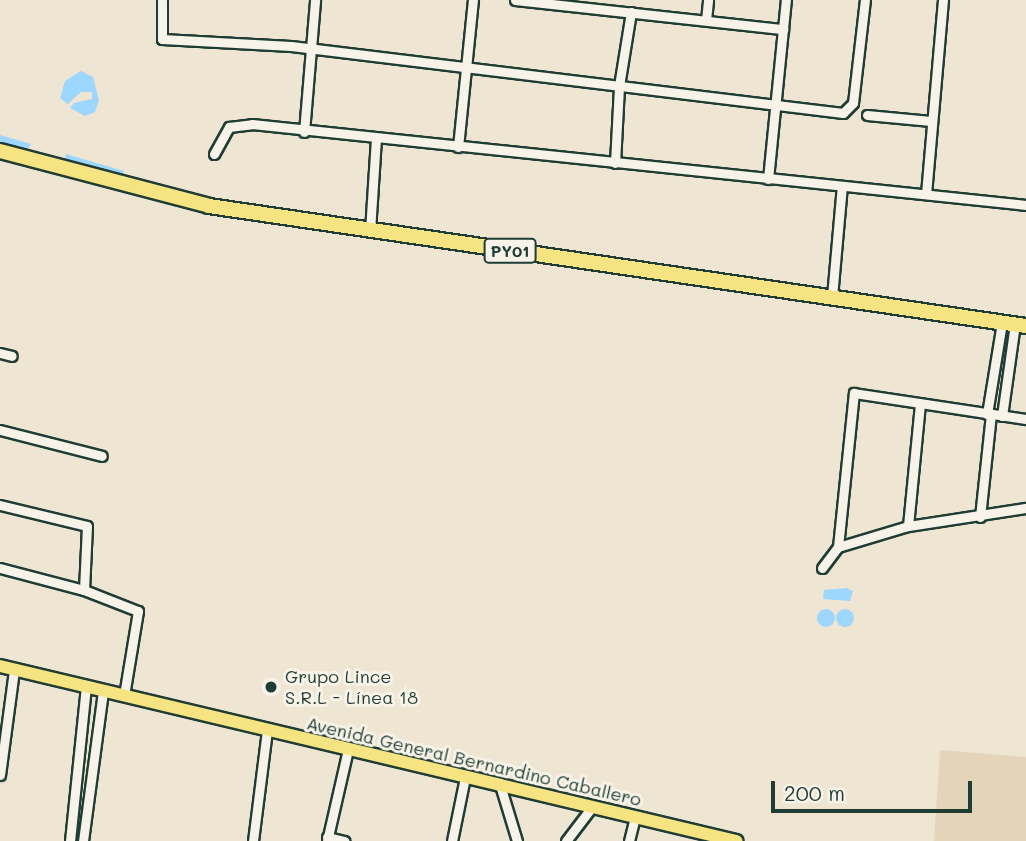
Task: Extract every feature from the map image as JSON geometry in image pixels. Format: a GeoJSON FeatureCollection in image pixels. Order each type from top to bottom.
{"type":"FeatureCollection","features":[{"type":"Feature","properties":{"kind":"highway","name":"PY01"},"geometry":{"type":"LineString","coordinates":[[0,151],[209,206],[1014,324]]}},
{"type":"Feature","properties":{"kind":"main road","name":"Avenida General Bernardino Caballero"},"geometry":{"type":"LineString","coordinates":[[0,666],[736,841]]}},
{"type":"Feature","properties":{"kind":"street"},"geometry":{"type":"LineString","coordinates":[[162,0],[162,39],[291,46],[312,52],[843,113],[849,109],[865,0]]}},
{"type":"Feature","properties":{"kind":"street"},"geometry":{"type":"LineString","coordinates":[[304,132],[315,0]]}},
{"type":"Feature","properties":{"kind":"street"},"geometry":{"type":"LineString","coordinates":[[458,147],[473,0]]}},
{"type":"Feature","properties":{"kind":"street"},"geometry":{"type":"LineString","coordinates":[[515,0],[783,29]]}},
{"type":"Feature","properties":{"kind":"street"},"geometry":{"type":"LineString","coordinates":[[706,20],[708,0]]}},
{"type":"Feature","properties":{"kind":"street"},"geometry":{"type":"LineString","coordinates":[[768,179],[786,0]]}},
{"type":"Feature","properties":{"kind":"street"},"geometry":{"type":"LineString","coordinates":[[926,194],[943,0]]}},
{"type":"Feature","properties":{"kind":"street"},"geometry":{"type":"LineString","coordinates":[[615,163],[619,86],[631,12]]}},
{"type":"Feature","properties":{"kind":"street"},"geometry":{"type":"LineString","coordinates":[[867,115],[931,121]]}},
{"type":"Feature","properties":{"kind":"street"},"geometry":{"type":"LineString","coordinates":[[214,153],[235,124],[1026,205]]}},
{"type":"Feature","properties":{"kind":"street"},"geometry":{"type":"LineString","coordinates":[[370,231],[376,139]]}},
{"type":"Feature","properties":{"kind":"street"},"geometry":{"type":"LineString","coordinates":[[832,297],[842,186]]}},
{"type":"Feature","properties":{"kind":"street"},"geometry":{"type":"LineString","coordinates":[[980,517],[989,414],[1014,324]]}},
{"type":"Feature","properties":{"kind":"street"},"geometry":{"type":"LineString","coordinates":[[1002,416],[1014,324]]}},
{"type":"Feature","properties":{"kind":"street"},"geometry":{"type":"LineString","coordinates":[[0,353],[12,356]]}},
{"type":"Feature","properties":{"kind":"street"},"geometry":{"type":"LineString","coordinates":[[822,568],[838,547],[851,396],[857,392],[1026,419]]}},
{"type":"Feature","properties":{"kind":"street"},"geometry":{"type":"LineString","coordinates":[[908,526],[920,404]]}},
{"type":"Feature","properties":{"kind":"street"},"geometry":{"type":"LineString","coordinates":[[0,430],[102,456]]}},
{"type":"Feature","properties":{"kind":"street"},"geometry":{"type":"LineString","coordinates":[[0,505],[87,526],[84,590]]}},
{"type":"Feature","properties":{"kind":"street"},"geometry":{"type":"LineString","coordinates":[[838,547],[908,526],[1026,508]]}},
{"type":"Feature","properties":{"kind":"street"},"geometry":{"type":"LineString","coordinates":[[0,568],[84,590],[138,611],[124,696]]}},
{"type":"Feature","properties":{"kind":"street"},"geometry":{"type":"LineString","coordinates":[[0,775],[14,670]]}},
{"type":"Feature","properties":{"kind":"street"},"geometry":{"type":"LineString","coordinates":[[70,841],[86,687]]}},
{"type":"Feature","properties":{"kind":"street"},"geometry":{"type":"LineString","coordinates":[[83,841],[103,691]]}},
{"type":"Feature","properties":{"kind":"street"},"geometry":{"type":"LineString","coordinates":[[84,713],[100,715]]}},
{"type":"Feature","properties":{"kind":"street"},"geometry":{"type":"LineString","coordinates":[[253,841],[267,730]]}},
{"type":"Feature","properties":{"kind":"street"},"geometry":{"type":"LineString","coordinates":[[345,841],[327,839],[348,749]]}},
{"type":"Feature","properties":{"kind":"street"},"geometry":{"type":"LineString","coordinates":[[452,841],[465,777]]}},
{"type":"Feature","properties":{"kind":"street"},"geometry":{"type":"LineString","coordinates":[[500,785],[517,841]]}},
{"type":"Feature","properties":{"kind":"street"},"geometry":{"type":"LineString","coordinates":[[566,841],[592,807]]}},
{"type":"Feature","properties":{"kind":"street"},"geometry":{"type":"LineString","coordinates":[[629,841],[635,817]]}},
{"type":"Feature","properties":{"kind":"shaded area"},"geometry":{"type":"Polygon","coordinates":[[[940,750],[1026,757],[1026,841],[934,841],[940,750]]]}},
{"type":"Feature","properties":{"kind":"water"},"geometry":{"type":"Polygon","coordinates":[[[81,71],[93,77],[99,100],[95,112],[85,116],[70,108],[74,103],[92,99],[92,92],[81,92],[68,104],[60,98],[65,81],[81,71]]]}},
{"type":"Feature","properties":{"kind":"water"},"geometry":{"type":"Polygon","coordinates":[[[0,135],[31,144],[27,150],[0,142],[0,135]]]}},
{"type":"Feature","properties":{"kind":"water"},"geometry":{"type":"Polygon","coordinates":[[[66,154],[124,171],[122,175],[65,160],[66,154]]]}},
{"type":"Feature","properties":{"kind":"water"},"geometry":{"type":"Polygon","coordinates":[[[847,588],[853,591],[850,601],[823,599],[824,590],[847,588]]]}},
{"type":"Feature","properties":{"kind":"water"},"geometry":{"type":"Polygon","coordinates":[[[826,609],[832,612],[835,618],[832,624],[826,627],[820,624],[817,618],[820,612],[826,609]]]}},
{"type":"Feature","properties":{"kind":"water"},"geometry":{"type":"Polygon","coordinates":[[[845,609],[851,612],[854,618],[851,624],[845,627],[839,624],[836,618],[839,612],[845,609]]]}},
{"type":"Feature","properties":{"kind":"place","name":"Grupo Lince S.R.L - Línea 18"},"geometry":{"type":"Point","coordinates":[271,687]}}]}
